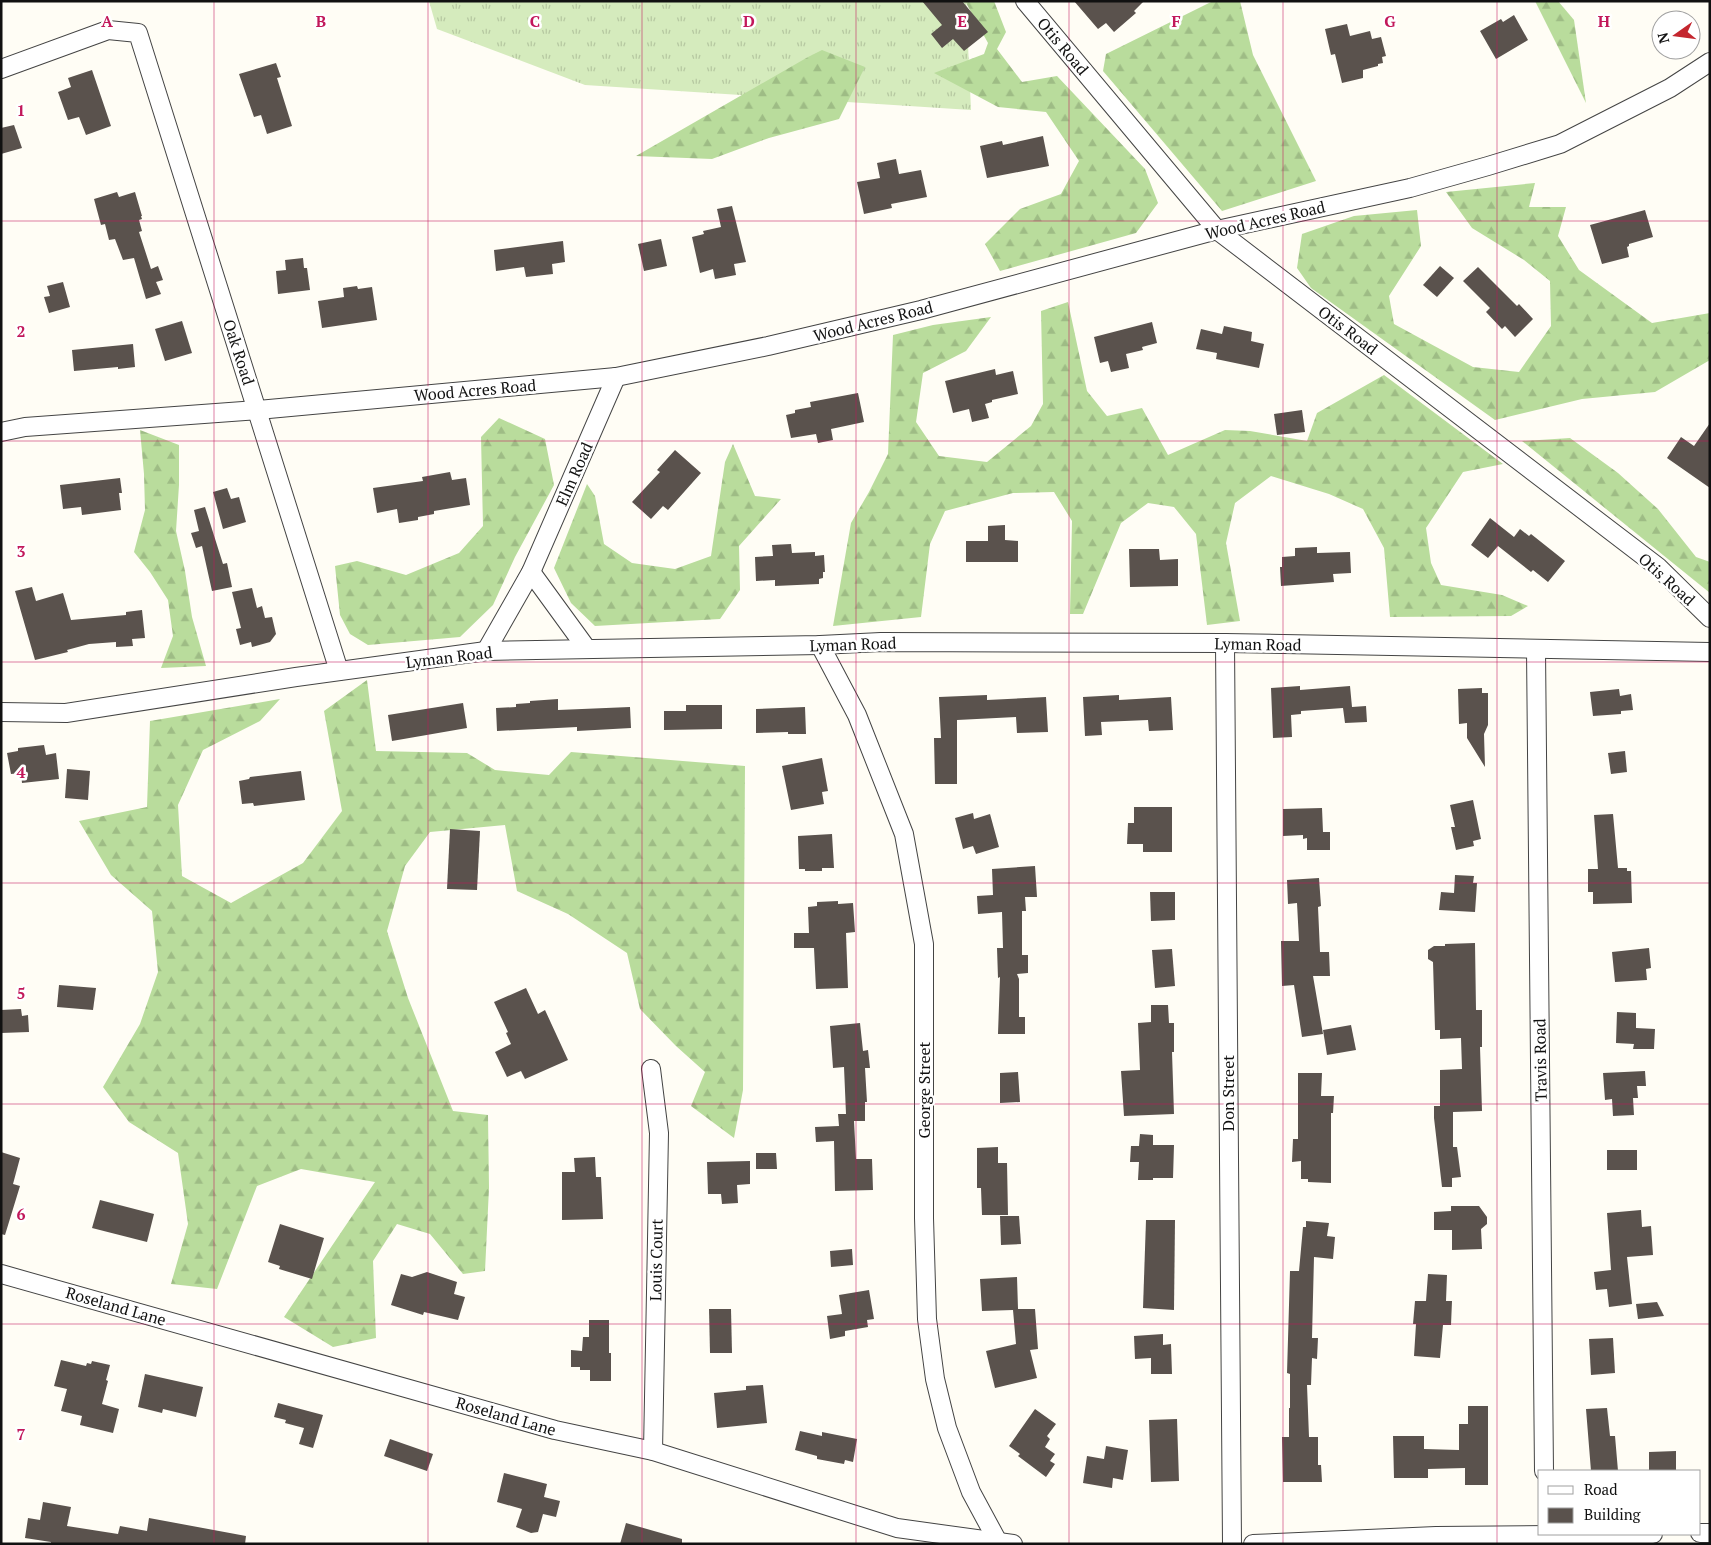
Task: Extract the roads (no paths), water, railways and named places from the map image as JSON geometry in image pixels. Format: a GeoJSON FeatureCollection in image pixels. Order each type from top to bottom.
{"type":"FeatureCollection","features":[{"type":"Feature","properties":{"kind":"street","name":"Otis Road"},"geometry":{"type":"LineString","coordinates":[[1026,1],[1217,230],[1658,567],[1710,618]]}},
{"type":"Feature","properties":{"kind":"street","name":"Oak Road"},"geometry":{"type":"LineString","coordinates":[[1,69],[108,30],[138,33],[339,671]]}},
{"type":"Feature","properties":{"kind":"street","name":"Wood Acres Road"},"geometry":{"type":"LineString","coordinates":[[1,432],[26,427],[258,410],[616,377],[768,346],[921,310],[1217,230],[1410,188],[1560,144],[1670,88],[1710,62]]}},
{"type":"Feature","properties":{"kind":"street","name":"Elm Road"},"geometry":{"type":"LineString","coordinates":[[486,651],[532,572],[616,377]]}},
{"type":"Feature","properties":{"kind":"street"},"geometry":{"type":"LineString","coordinates":[[532,572],[587,650]]}},
{"type":"Feature","properties":{"kind":"street","name":"Lyman Road"},"geometry":{"type":"LineString","coordinates":[[1,712],[66,713],[296,676],[486,651],[820,645],[881,642],[1225,643],[1710,652]]}},
{"type":"Feature","properties":{"kind":"street","name":"Don Street"},"geometry":{"type":"LineString","coordinates":[[1225,643],[1232,1544]]}},
{"type":"Feature","properties":{"kind":"street","name":"George Street"},"geometry":{"type":"LineString","coordinates":[[820,645],[857,715],[904,834],[924,944],[924,1218],[927,1319],[934,1379],[947,1428],[971,1492],[1005,1543]]}},
{"type":"Feature","properties":{"kind":"street","name":"Travis Road"},"geometry":{"type":"LineString","coordinates":[[1536,650],[1544,1470]]}},
{"type":"Feature","properties":{"kind":"street","name":"Louis Court"},"geometry":{"type":"LineString","coordinates":[[652,1069],[658,1133],[653,1451]]}},
{"type":"Feature","properties":{"kind":"street","name":"Roseland Lane"},"geometry":{"type":"LineString","coordinates":[[1,1274],[555,1430],[653,1451],[897,1528],[1005,1543]]}},
{"type":"Feature","properties":{"kind":"street"},"geometry":{"type":"LineString","coordinates":[[1253,1544],[1436,1536],[1545,1535]]}}]}
